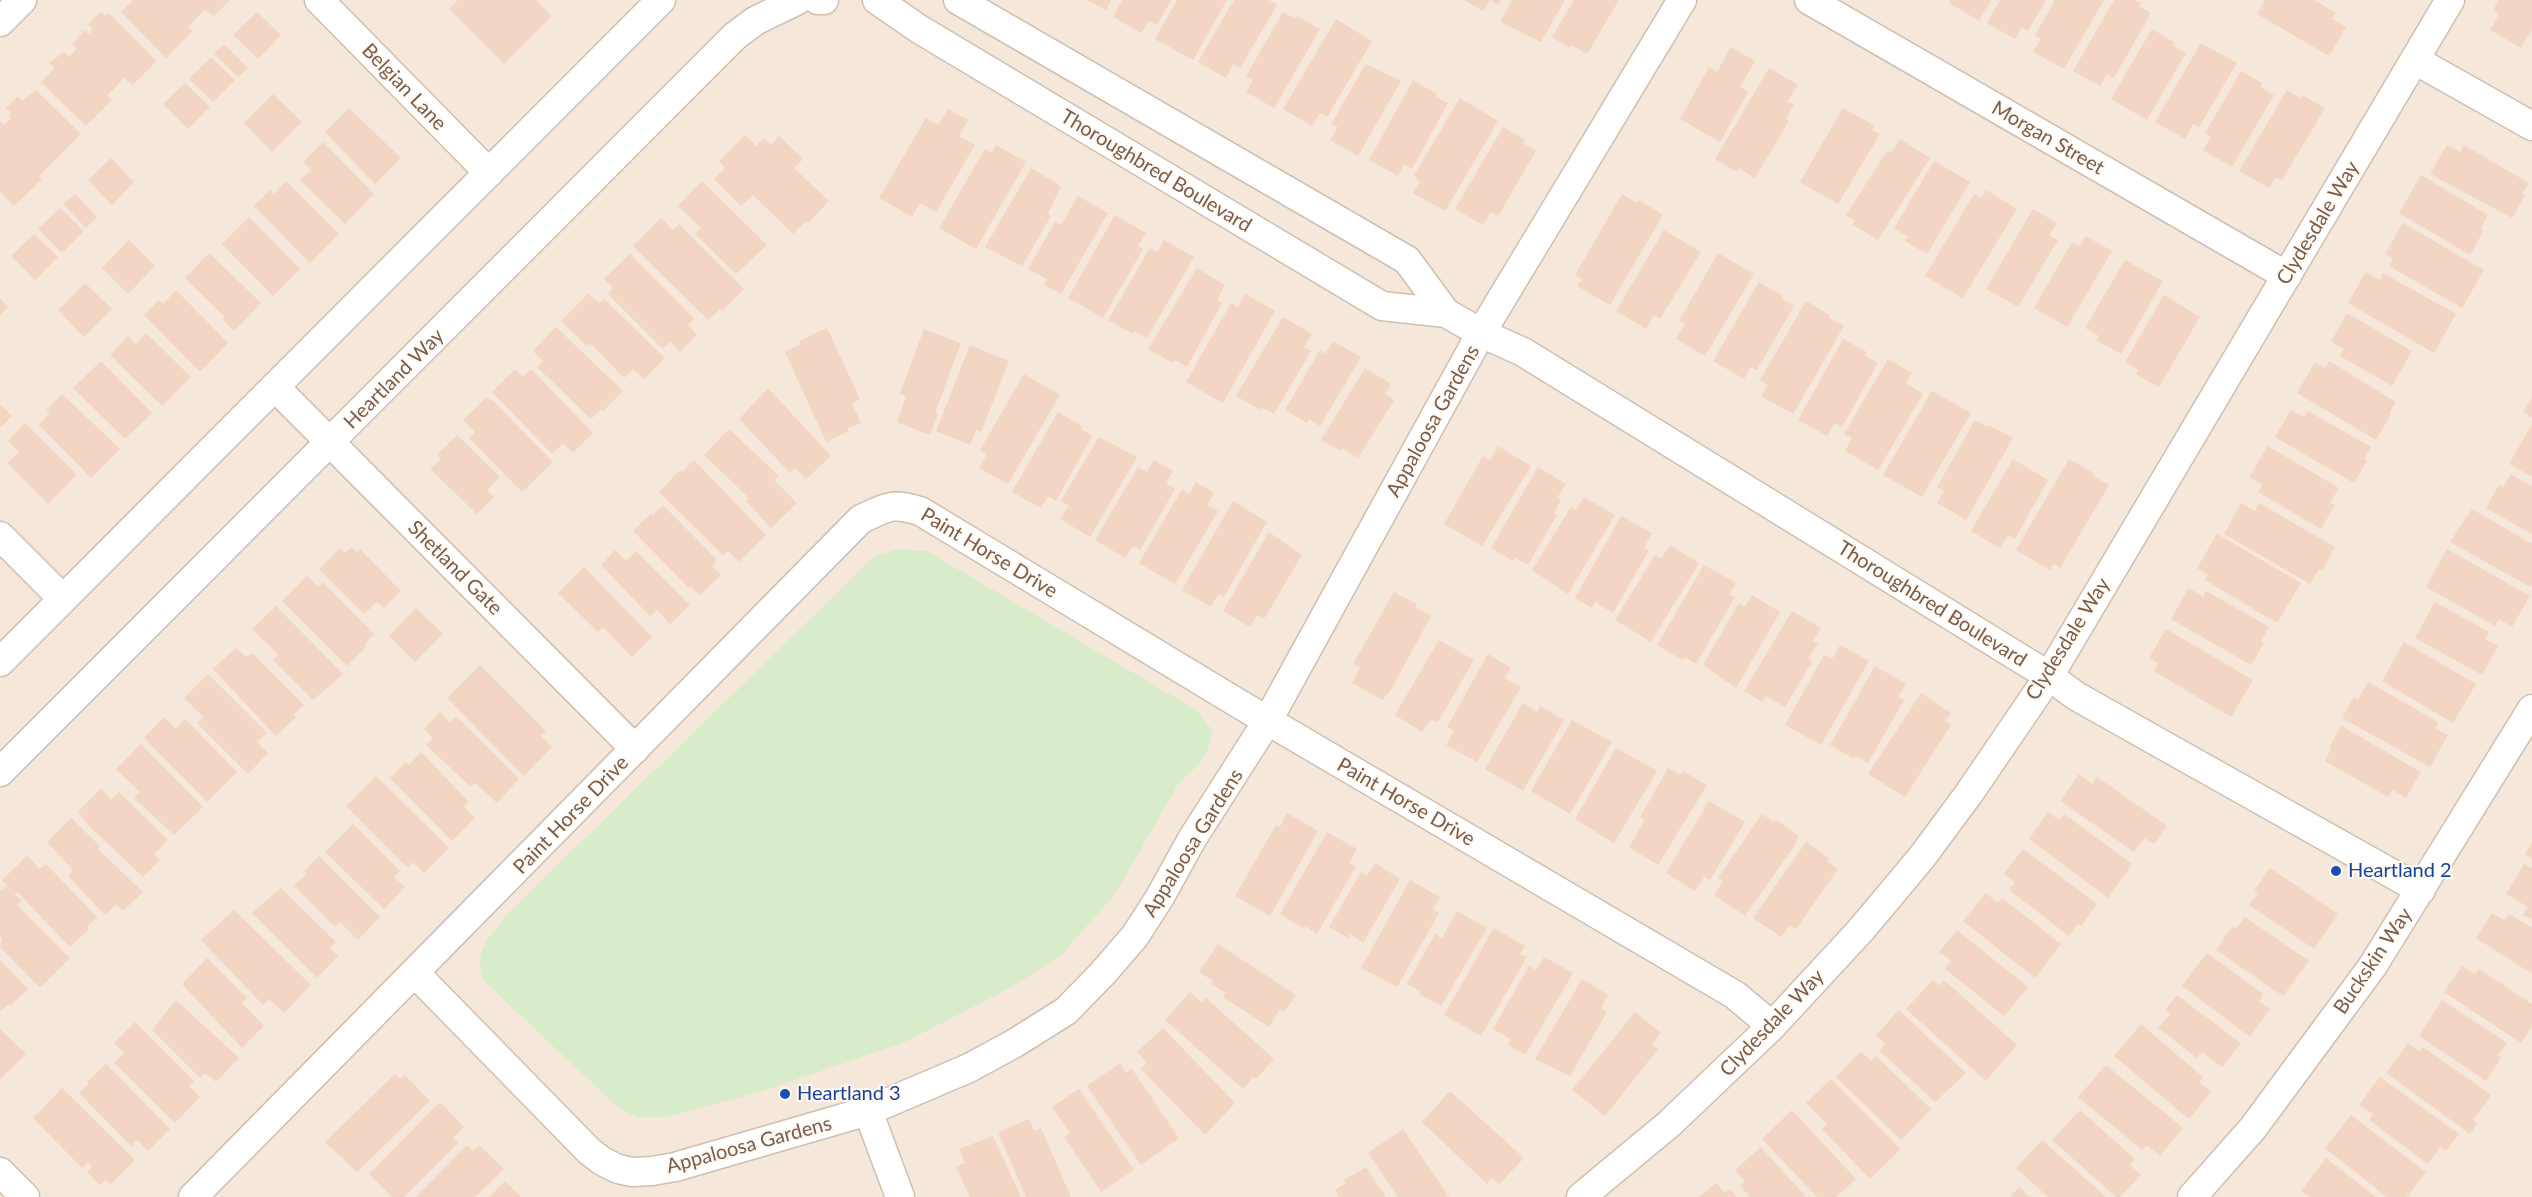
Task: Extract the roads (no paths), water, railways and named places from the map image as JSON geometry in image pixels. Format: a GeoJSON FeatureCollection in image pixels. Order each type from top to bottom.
{"type":"FeatureCollection","features":[{"type":"Feature","properties":{"kind":"street"},"geometry":{"type":"LineString","coordinates":[[0,22],[22,0]]}},
{"type":"Feature","properties":{"kind":"street","name":"Belgian Lane"},"geometry":{"type":"LineString","coordinates":[[319,0],[489,173]]}},
{"type":"Feature","properties":{"kind":"street"},"geometry":{"type":"LineString","coordinates":[[0,662],[661,0]]}},
{"type":"Feature","properties":{"kind":"street","name":"Heartland Way"},"geometry":{"type":"LineString","coordinates":[[0,772],[735,36],[755,21],[798,0]]}},
{"type":"Feature","properties":{"kind":"street"},"geometry":{"type":"LineString","coordinates":[[818,0],[824,0]]}},
{"type":"Feature","properties":{"kind":"street","name":"Thoroughbred Boulevard"},"geometry":{"type":"LineString","coordinates":[[877,0],[919,29],[1382,306],[1446,313],[1481,333],[1523,352],[2049,676],[2076,696],[2421,890]]}},
{"type":"Feature","properties":{"kind":"street","name":"Thoroughbred Boulevard"},"geometry":{"type":"LineString","coordinates":[[958,0],[1407,260],[1446,313]]}},
{"type":"Feature","properties":{"kind":"street","name":"Appaloosa Gardens"},"geometry":{"type":"LineString","coordinates":[[416,973],[589,1151],[618,1169],[632,1172],[675,1167],[868,1111],[969,1068],[1066,1011],[1135,936],[1160,897],[1192,838],[1268,720],[1481,333],[1682,0]]}},
{"type":"Feature","properties":{"kind":"street","name":"Morgan Street"},"geometry":{"type":"LineString","coordinates":[[1809,0],[2287,276]]}},
{"type":"Feature","properties":{"kind":"street","name":"Clydesdale Way"},"geometry":{"type":"LineString","coordinates":[[1581,1197],[1669,1124],[1772,1026],[1860,931],[1922,858],[2049,676],[2450,0]]}},
{"type":"Feature","properties":{"kind":"street"},"geometry":{"type":"LineString","coordinates":[[2415,60],[2532,126]]}},
{"type":"Feature","properties":{"kind":"street","name":"Shetland Gate"},"geometry":{"type":"LineString","coordinates":[[275,387],[635,749]]}},
{"type":"Feature","properties":{"kind":"street","name":"Paint Horse Drive"},"geometry":{"type":"LineString","coordinates":[[193,1197],[861,519],[900,505],[920,511],[1268,720],[1735,995],[1772,1026]]}},
{"type":"Feature","properties":{"kind":"street"},"geometry":{"type":"LineString","coordinates":[[0,536],[63,599]]}},
{"type":"Feature","properties":{"kind":"street","name":"Buckskin Way"},"geometry":{"type":"LineString","coordinates":[[2192,1197],[2260,1119],[2372,967],[2532,709]]}},
{"type":"Feature","properties":{"kind":"street"},"geometry":{"type":"LineString","coordinates":[[868,1111],[900,1197]]}},
{"type":"Feature","properties":{"kind":"street"},"geometry":{"type":"LineString","coordinates":[[0,1172],[25,1197]]}},
{"type":"Feature","properties":{"kind":"place","name":"Heartland 2"},"geometry":{"type":"Point","coordinates":[2336,871]}},
{"type":"Feature","properties":{"kind":"place","name":"Heartland 3"},"geometry":{"type":"Point","coordinates":[785,1094]}}]}
